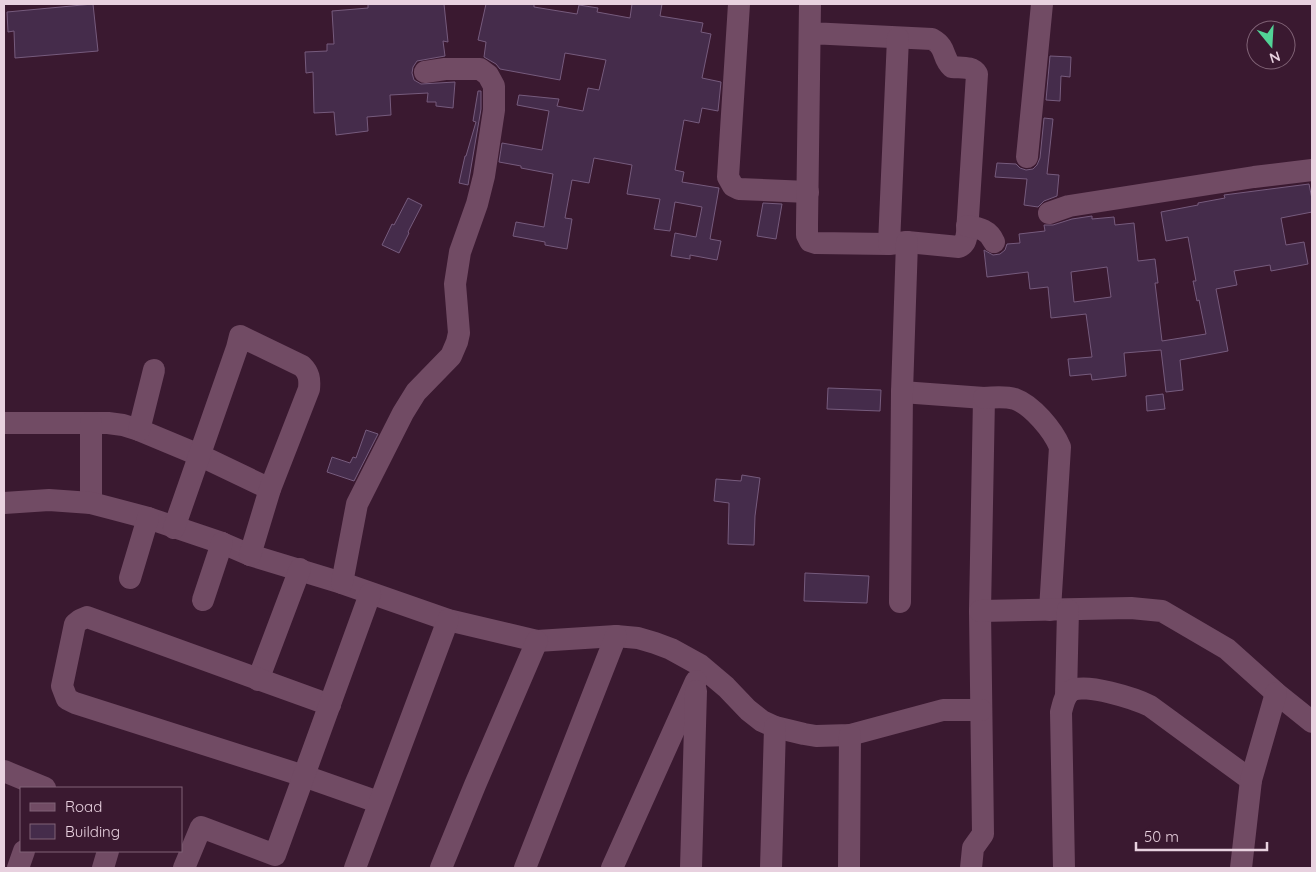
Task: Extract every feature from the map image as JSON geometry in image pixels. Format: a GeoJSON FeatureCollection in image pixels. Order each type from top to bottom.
{"type":"FeatureCollection","features":[{"type":"Feature","properties":{"kind":"street"},"geometry":{"type":"LineString","coordinates":[[739,4],[728,177],[733,186],[739,189],[808,192]]}},
{"type":"Feature","properties":{"kind":"street"},"geometry":{"type":"LineString","coordinates":[[810,4],[807,231],[811,242],[898,243],[959,247],[965,243],[968,226],[977,74],[971,68],[952,67],[947,62],[943,48],[932,39],[810,33]]}},
{"type":"Feature","properties":{"kind":"street"},"geometry":{"type":"LineString","coordinates":[[1027,156],[1042,4]]}},
{"type":"Feature","properties":{"kind":"street"},"geometry":{"type":"LineString","coordinates":[[898,38],[898,243],[902,392],[900,602]]}},
{"type":"Feature","properties":{"kind":"street"},"geometry":{"type":"LineString","coordinates":[[342,583],[357,504],[403,413],[416,392],[451,356],[459,333],[455,284],[460,252],[478,204],[484,176],[494,110],[494,86],[488,75],[480,69],[446,69],[425,72]]}},
{"type":"Feature","properties":{"kind":"street"},"geometry":{"type":"LineString","coordinates":[[1049,213],[1079,204],[1312,170]]}},
{"type":"Feature","properties":{"kind":"street"},"geometry":{"type":"LineString","coordinates":[[968,226],[986,231],[991,235],[994,242]]}},
{"type":"Feature","properties":{"kind":"street"},"geometry":{"type":"LineString","coordinates":[[174,528],[240,336],[302,366],[310,380],[309,389],[270,489],[250,555]]}},
{"type":"Feature","properties":{"kind":"street"},"geometry":{"type":"LineString","coordinates":[[139,430],[154,370]]}},
{"type":"Feature","properties":{"kind":"street"},"geometry":{"type":"LineString","coordinates":[[902,392],[1015,399],[1038,416],[1048,427],[1060,447],[1059,610],[1066,696],[1061,712],[1064,868]]}},
{"type":"Feature","properties":{"kind":"street"},"geometry":{"type":"LineString","coordinates":[[972,868],[973,848],[983,834],[980,612],[984,398]]}},
{"type":"Feature","properties":{"kind":"street"},"geometry":{"type":"LineString","coordinates":[[4,423],[117,423],[139,430],[270,489]]}},
{"type":"Feature","properties":{"kind":"street"},"geometry":{"type":"LineString","coordinates":[[91,423],[91,503]]}},
{"type":"Feature","properties":{"kind":"street"},"geometry":{"type":"LineString","coordinates":[[4,503],[49,500],[91,503],[148,518],[222,543],[250,555],[342,583],[448,620],[537,641],[616,636],[655,642],[671,649],[698,673],[726,687],[748,710],[762,720],[775,727],[816,736],[850,735],[936,712],[981,710]]}},
{"type":"Feature","properties":{"kind":"street"},"geometry":{"type":"LineString","coordinates":[[130,578],[148,518]]}},
{"type":"Feature","properties":{"kind":"street"},"geometry":{"type":"LineString","coordinates":[[203,600],[222,543]]}},
{"type":"Feature","properties":{"kind":"street"},"geometry":{"type":"LineString","coordinates":[[258,680],[300,570]]}},
{"type":"Feature","properties":{"kind":"street"},"geometry":{"type":"LineString","coordinates":[[184,868],[191,825],[273,862],[370,594]]}},
{"type":"Feature","properties":{"kind":"street"},"geometry":{"type":"LineString","coordinates":[[980,612],[1131,608],[1162,611],[1227,649],[1312,722]]}},
{"type":"Feature","properties":{"kind":"street"},"geometry":{"type":"LineString","coordinates":[[330,705],[87,617],[75,624],[62,686],[67,699],[74,703],[304,776],[378,802]]}},
{"type":"Feature","properties":{"kind":"street"},"geometry":{"type":"LineString","coordinates":[[355,868],[378,802],[448,620]]}},
{"type":"Feature","properties":{"kind":"street"},"geometry":{"type":"LineString","coordinates":[[525,868],[616,636]]}},
{"type":"Feature","properties":{"kind":"street"},"geometry":{"type":"LineString","coordinates":[[441,868],[537,641]]}},
{"type":"Feature","properties":{"kind":"street"},"geometry":{"type":"LineString","coordinates":[[612,868],[698,673]]}},
{"type":"Feature","properties":{"kind":"street"},"geometry":{"type":"LineString","coordinates":[[691,868],[698,673]]}},
{"type":"Feature","properties":{"kind":"street"},"geometry":{"type":"LineString","coordinates":[[1066,696],[1071,691],[1078,689],[1114,693],[1135,699],[1150,706],[1251,780]]}},
{"type":"Feature","properties":{"kind":"street"},"geometry":{"type":"LineString","coordinates":[[1241,868],[1251,780],[1276,693]]}},
{"type":"Feature","properties":{"kind":"street"},"geometry":{"type":"LineString","coordinates":[[771,868],[775,727]]}},
{"type":"Feature","properties":{"kind":"street"},"geometry":{"type":"LineString","coordinates":[[849,868],[850,735]]}},
{"type":"Feature","properties":{"kind":"street"},"geometry":{"type":"LineString","coordinates":[[4,771],[43,787]]}},
{"type":"Feature","properties":{"kind":"street"},"geometry":{"type":"LineString","coordinates":[[18,868],[24,852]]}},
{"type":"Feature","properties":{"kind":"street"},"geometry":{"type":"LineString","coordinates":[[103,868],[108,852]]}},
{"type":"Feature","properties":{"kind":"building"},"geometry":{"type":"Polygon","coordinates":[[[93,4],[98,51],[15,58],[14,31],[8,32],[7,12],[93,4]]]}},
{"type":"Feature","properties":{"kind":"building"},"geometry":{"type":"Polygon","coordinates":[[[368,4],[444,4],[448,42],[443,41],[445,56],[417,61],[412,73],[414,80],[421,84],[455,82],[453,108],[436,106],[436,102],[427,102],[428,93],[390,95],[391,115],[367,117],[368,131],[336,135],[334,112],[314,113],[313,72],[306,73],[305,52],[327,51],[327,44],[334,44],[332,11],[368,8],[368,4]]]}},
{"type":"Feature","properties":{"kind":"building"},"geometry":{"type":"Polygon","coordinates":[[[486,4],[534,4],[534,7],[577,14],[579,5],[598,8],[597,12],[630,18],[632,4],[662,4],[660,16],[703,23],[701,32],[711,34],[702,78],[721,82],[718,111],[702,108],[699,123],[684,120],[675,170],[684,172],[682,182],[719,188],[710,239],[721,241],[717,260],[690,255],[690,259],[671,256],[675,233],[696,237],[702,207],[675,202],[670,231],[654,229],[660,199],[627,194],[632,165],[594,158],[589,183],[572,180],[565,218],[572,219],[567,249],[545,245],[545,242],[513,236],[516,222],[544,227],[553,174],[499,162],[502,143],[542,150],[549,111],[517,105],[519,95],[559,99],[557,106],[583,111],[588,88],[599,90],[606,60],[565,53],[560,80],[500,69],[496,64],[484,57],[486,42],[478,40],[486,4]]]}},
{"type":"Feature","properties":{"kind":"building"},"geometry":{"type":"Polygon","coordinates":[[[1050,56],[1071,57],[1070,77],[1061,76],[1060,101],[1046,100],[1050,56]]]}},
{"type":"Feature","properties":{"kind":"building"},"geometry":{"type":"Polygon","coordinates":[[[478,91],[481,91],[481,109],[468,185],[459,183],[476,122],[473,121],[478,91]]]}},
{"type":"Feature","properties":{"kind":"building"},"geometry":{"type":"Polygon","coordinates":[[[1044,118],[1053,119],[1047,174],[1059,175],[1057,196],[1044,201],[1038,207],[1024,205],[1027,179],[995,177],[997,163],[1016,164],[1026,170],[1033,169],[1040,158],[1044,118]]]}},
{"type":"Feature","properties":{"kind":"building"},"geometry":{"type":"Polygon","coordinates":[[[1309,184],[1312,212],[1281,218],[1286,245],[1304,242],[1308,264],[1271,271],[1270,265],[1234,271],[1237,285],[1216,289],[1228,351],[1180,360],[1183,390],[1166,392],[1161,350],[1124,353],[1126,376],[1092,380],[1091,374],[1070,376],[1068,359],[1092,357],[1086,314],[1051,318],[1048,287],[1030,289],[1028,272],[987,277],[984,250],[993,255],[1000,254],[1005,250],[1007,244],[1020,243],[1019,234],[1045,231],[1044,225],[1053,225],[1072,219],[1092,216],[1092,219],[1114,217],[1115,225],[1134,223],[1138,261],[1155,259],[1158,283],[1155,283],[1162,341],[1206,334],[1193,281],[1196,281],[1188,237],[1166,241],[1161,212],[1225,198],[1224,195],[1309,184]],[[1107,267],[1071,272],[1074,302],[1111,297],[1107,267]]]}},
{"type":"Feature","properties":{"kind":"building"},"geometry":{"type":"Polygon","coordinates":[[[408,198],[422,205],[399,253],[382,245],[408,198]]]}},
{"type":"Feature","properties":{"kind":"building"},"geometry":{"type":"Polygon","coordinates":[[[763,203],[782,204],[776,239],[757,236],[763,203]]]}},
{"type":"Feature","properties":{"kind":"building"},"geometry":{"type":"Polygon","coordinates":[[[828,388],[881,390],[880,411],[827,409],[828,388]]]}},
{"type":"Feature","properties":{"kind":"building"},"geometry":{"type":"Polygon","coordinates":[[[1163,394],[1165,409],[1147,411],[1146,396],[1163,394]]]}},
{"type":"Feature","properties":{"kind":"building"},"geometry":{"type":"Polygon","coordinates":[[[366,430],[378,434],[354,481],[327,472],[332,457],[350,463],[353,457],[356,458],[366,430]]]}},
{"type":"Feature","properties":{"kind":"building"},"geometry":{"type":"Polygon","coordinates":[[[742,475],[760,478],[755,516],[754,545],[728,544],[729,503],[714,501],[716,479],[741,481],[742,475]]]}},
{"type":"Feature","properties":{"kind":"building"},"geometry":{"type":"Polygon","coordinates":[[[805,573],[869,576],[867,603],[804,601],[805,573]]]}}]}
